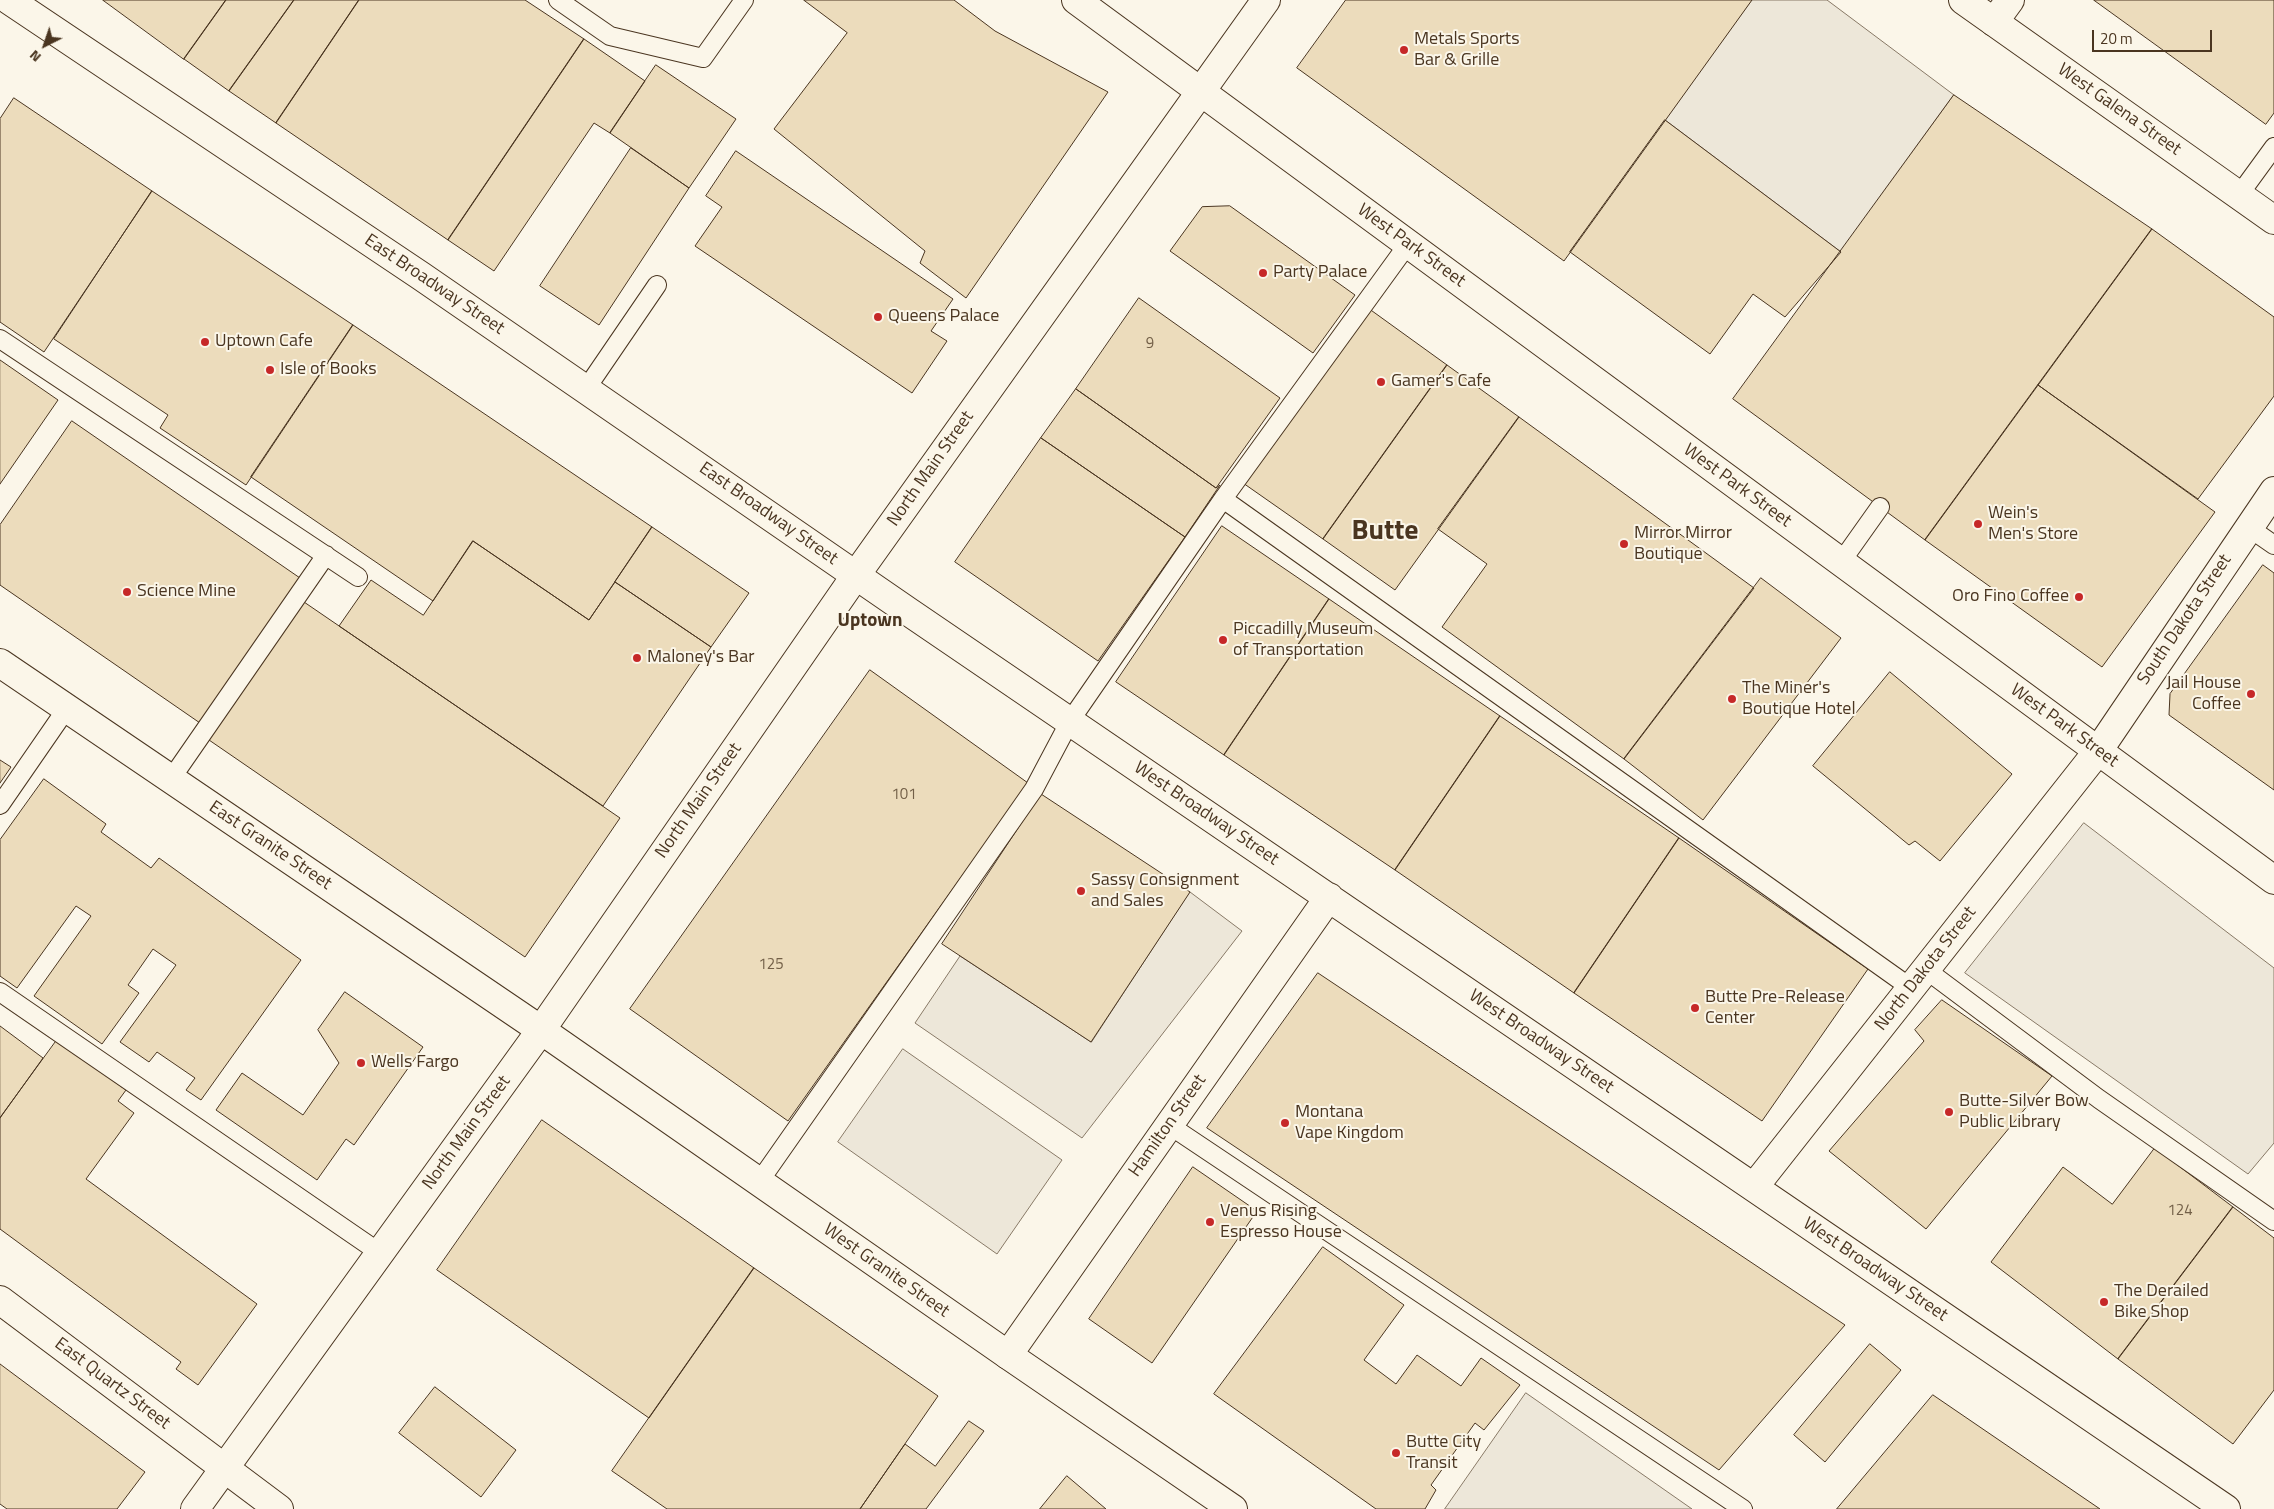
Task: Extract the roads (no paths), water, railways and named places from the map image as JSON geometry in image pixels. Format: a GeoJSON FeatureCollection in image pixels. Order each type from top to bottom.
{"type":"FeatureCollection","features":[{"type":"Feature","properties":{"kind":"street"},"geometry":{"type":"LineString","coordinates":[[0,15],[10,0]]}},
{"type":"Feature","properties":{"kind":"street","name":"East Broadway Street"},"geometry":{"type":"LineString","coordinates":[[10,0],[421,276],[856,575]]}},
{"type":"Feature","properties":{"kind":"street","name":"West Park Street"},"geometry":{"type":"LineString","coordinates":[[1076,0],[2274,880]]}},
{"type":"Feature","properties":{"kind":"street","name":"North Main Street"},"geometry":{"type":"LineString","coordinates":[[195,1509],[541,1030],[856,575],[1266,0]]}},
{"type":"Feature","properties":{"kind":"street","name":"West Galena Street"},"geometry":{"type":"LineString","coordinates":[[1963,0],[2274,220]]}},
{"type":"Feature","properties":{"kind":"street"},"geometry":{"type":"LineString","coordinates":[[1994,22],[2010,0]]}},
{"type":"Feature","properties":{"kind":"street","name":"South Dakota Street"},"geometry":{"type":"LineString","coordinates":[[2098,751],[2274,491]]}},
{"type":"Feature","properties":{"kind":"street","name":"West Broadway Street"},"geometry":{"type":"LineString","coordinates":[[856,575],[2226,1509]]}},
{"type":"Feature","properties":{"kind":"street","name":"East Granite Street"},"geometry":{"type":"LineString","coordinates":[[0,663],[541,1030]]}},
{"type":"Feature","properties":{"kind":"street","name":"North Dakota Street"},"geometry":{"type":"LineString","coordinates":[[1754,1187],[2098,751]]}},
{"type":"Feature","properties":{"kind":"street","name":"Hamilton Street"},"geometry":{"type":"LineString","coordinates":[[1008,1355],[1329,897]]}},
{"type":"Feature","properties":{"kind":"street","name":"West Granite Street"},"geometry":{"type":"LineString","coordinates":[[541,1030],[1233,1509]]}},
{"type":"Feature","properties":{"kind":"street","name":"East Quartz Street"},"geometry":{"type":"LineString","coordinates":[[0,1300],[278,1509]]}},
{"type":"Feature","properties":{"kind":"lane"},"geometry":{"type":"LineString","coordinates":[[558,0],[610,36],[703,58],[744,0]]}},
{"type":"Feature","properties":{"kind":"lane"},"geometry":{"type":"LineString","coordinates":[[2239,195],[2274,146]]}},
{"type":"Feature","properties":{"kind":"lane"},"geometry":{"type":"LineString","coordinates":[[759,1182],[1034,789],[1070,721],[1222,499],[1408,244]]}},
{"type":"Feature","properties":{"kind":"lane"},"geometry":{"type":"LineString","coordinates":[[586,389],[657,285]]}},
{"type":"Feature","properties":{"kind":"lane"},"geometry":{"type":"LineString","coordinates":[[0,339],[358,577]]}},
{"type":"Feature","properties":{"kind":"lane"},"geometry":{"type":"LineString","coordinates":[[1222,499],[1918,979],[2099,1099],[2274,1221]]}},
{"type":"Feature","properties":{"kind":"lane"},"geometry":{"type":"LineString","coordinates":[[1841,562],[1880,507]]}},
{"type":"Feature","properties":{"kind":"lane"},"geometry":{"type":"LineString","coordinates":[[2248,527],[2274,546]]}},
{"type":"Feature","properties":{"kind":"lane"},"geometry":{"type":"LineString","coordinates":[[171,779],[326,555]]}},
{"type":"Feature","properties":{"kind":"lane"},"geometry":{"type":"LineString","coordinates":[[0,805],[67,708]]}},
{"type":"Feature","properties":{"kind":"lane"},"geometry":{"type":"LineString","coordinates":[[0,992],[380,1253]]}},
{"type":"Feature","properties":{"kind":"lane"},"geometry":{"type":"LineString","coordinates":[[1169,1125],[1743,1509]]}},
{"type":"Feature","properties":{"kind":"place","name":"Metals Sports Bar & Grille"},"geometry":{"type":"Point","coordinates":[1404,50]}},
{"type":"Feature","properties":{"kind":"place","name":"Party Palace"},"geometry":{"type":"Point","coordinates":[1263,273]}},
{"type":"Feature","properties":{"kind":"place","name":"Queens Palace"},"geometry":{"type":"Point","coordinates":[878,317]}},
{"type":"Feature","properties":{"kind":"place","name":"Uptown Cafe"},"geometry":{"type":"Point","coordinates":[205,342]}},
{"type":"Feature","properties":{"kind":"place","name":"Isle of Books"},"geometry":{"type":"Point","coordinates":[270,370]}},
{"type":"Feature","properties":{"kind":"place","name":"Gamer's Cafe"},"geometry":{"type":"Point","coordinates":[1381,382]}},
{"type":"Feature","properties":{"kind":"place","name":"Wein's Men's Store"},"geometry":{"type":"Point","coordinates":[1978,524]}},
{"type":"Feature","properties":{"kind":"place","name":"Mirror Mirror Boutique"},"geometry":{"type":"Point","coordinates":[1624,544]}},
{"type":"Feature","properties":{"kind":"place","name":"Science Mine"},"geometry":{"type":"Point","coordinates":[127,592]}},
{"type":"Feature","properties":{"kind":"place","name":"Oro Fino Coffee"},"geometry":{"type":"Point","coordinates":[2079,597]}},
{"type":"Feature","properties":{"kind":"place","name":"Piccadilly Museum of Transportation"},"geometry":{"type":"Point","coordinates":[1223,640]}},
{"type":"Feature","properties":{"kind":"place","name":"Maloney's Bar"},"geometry":{"type":"Point","coordinates":[637,658]}},
{"type":"Feature","properties":{"kind":"place","name":"Jail House Coffee"},"geometry":{"type":"Point","coordinates":[2251,694]}},
{"type":"Feature","properties":{"kind":"place","name":"The Miner's Boutique Hotel"},"geometry":{"type":"Point","coordinates":[1732,699]}},
{"type":"Feature","properties":{"kind":"place","name":"Sassy Consignment and Sales"},"geometry":{"type":"Point","coordinates":[1081,891]}},
{"type":"Feature","properties":{"kind":"place","name":"Butte Pre-Release Center"},"geometry":{"type":"Point","coordinates":[1695,1008]}},
{"type":"Feature","properties":{"kind":"place","name":"Wells Fargo"},"geometry":{"type":"Point","coordinates":[361,1063]}},
{"type":"Feature","properties":{"kind":"place","name":"Butte-Silver Bow Public Library"},"geometry":{"type":"Point","coordinates":[1949,1112]}},
{"type":"Feature","properties":{"kind":"place","name":"Montana Vape Kingdom"},"geometry":{"type":"Point","coordinates":[1285,1123]}},
{"type":"Feature","properties":{"kind":"place","name":"Venus Rising Espresso House"},"geometry":{"type":"Point","coordinates":[1210,1222]}},
{"type":"Feature","properties":{"kind":"place","name":"The Derailed Bike Shop"},"geometry":{"type":"Point","coordinates":[2104,1302]}},
{"type":"Feature","properties":{"kind":"place","name":"Butte City Transit"},"geometry":{"type":"Point","coordinates":[1396,1453]}},
{"type":"Feature","properties":{"kind":"district","name":"Butte"},"geometry":{"type":"Point","coordinates":[1385,532]}},
{"type":"Feature","properties":{"kind":"district","name":"Uptown"},"geometry":{"type":"Point","coordinates":[870,621]}}]}
